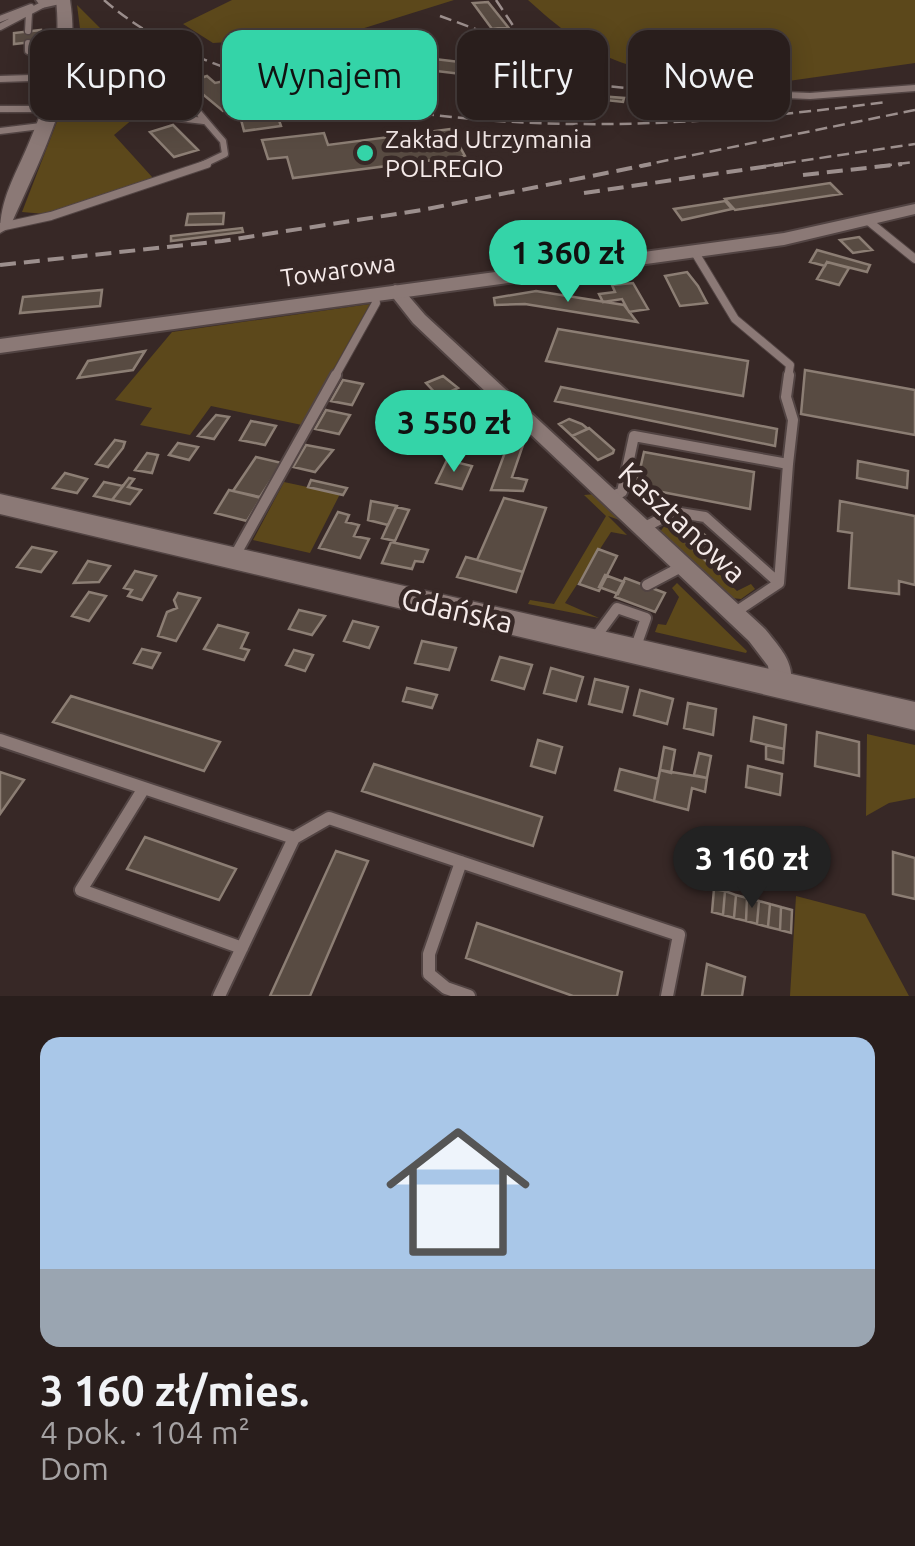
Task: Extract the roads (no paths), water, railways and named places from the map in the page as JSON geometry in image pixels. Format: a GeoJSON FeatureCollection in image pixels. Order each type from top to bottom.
{"type":"FeatureCollection","features":[{"type":"Feature","properties":{"kind":"main road"},"geometry":{"type":"LineString","coordinates":[[64,1],[68,30]]}},
{"type":"Feature","properties":{"kind":"main road"},"geometry":{"type":"LineString","coordinates":[[0,227],[44,120]]}},
{"type":"Feature","properties":{"kind":"main road","name":"Gdańska"},"geometry":{"type":"LineString","coordinates":[[0,504],[915,716]]}},
{"type":"Feature","properties":{"kind":"street"},"geometry":{"type":"LineString","coordinates":[[42,3],[64,1]]}},
{"type":"Feature","properties":{"kind":"street","name":"Towarowa"},"geometry":{"type":"LineString","coordinates":[[1,345],[784,239],[915,209]]}},
{"type":"Feature","properties":{"kind":"street","name":"Kasztanowa"},"geometry":{"type":"LineString","coordinates":[[385,291],[420,319],[771,649],[778,664],[780,685]]}},
{"type":"Feature","properties":{"kind":"lane"},"geometry":{"type":"LineString","coordinates":[[0,25],[29,14],[42,3]]}},
{"type":"Feature","properties":{"kind":"lane"},"geometry":{"type":"LineString","coordinates":[[0,25],[42,3]]}},
{"type":"Feature","properties":{"kind":"lane"},"geometry":{"type":"LineString","coordinates":[[28,32],[29,14]]}},
{"type":"Feature","properties":{"kind":"lane"},"geometry":{"type":"LineString","coordinates":[[28,42],[30,53]]}},
{"type":"Feature","properties":{"kind":"lane"},"geometry":{"type":"LineString","coordinates":[[0,79],[30,74]]}},
{"type":"Feature","properties":{"kind":"lane"},"geometry":{"type":"LineString","coordinates":[[790,95],[915,88]]}},
{"type":"Feature","properties":{"kind":"lane"},"geometry":{"type":"LineString","coordinates":[[0,110],[30,115]]}},
{"type":"Feature","properties":{"kind":"lane"},"geometry":{"type":"LineString","coordinates":[[0,131],[38,120]]}},
{"type":"Feature","properties":{"kind":"lane"},"geometry":{"type":"LineString","coordinates":[[0,227],[51,216],[220,159],[224,141],[204,120]]}},
{"type":"Feature","properties":{"kind":"lane"},"geometry":{"type":"LineString","coordinates":[[867,220],[915,259]]}},
{"type":"Feature","properties":{"kind":"lane"},"geometry":{"type":"LineString","coordinates":[[694,251],[735,320],[790,364],[786,398],[793,420],[779,584]]}},
{"type":"Feature","properties":{"kind":"lane"},"geometry":{"type":"LineString","coordinates":[[233,559],[385,291]]}},
{"type":"Feature","properties":{"kind":"lane"},"geometry":{"type":"LineString","coordinates":[[610,498],[622,492],[634,436],[788,464]]}},
{"type":"Feature","properties":{"kind":"lane"},"geometry":{"type":"LineString","coordinates":[[642,528],[674,512],[705,518],[779,584]]}},
{"type":"Feature","properties":{"kind":"lane"},"geometry":{"type":"LineString","coordinates":[[647,585],[684,566]]}},
{"type":"Feature","properties":{"kind":"lane"},"geometry":{"type":"LineString","coordinates":[[734,613],[779,584]]}},
{"type":"Feature","properties":{"kind":"lane"},"geometry":{"type":"LineString","coordinates":[[592,642],[617,608],[634,609],[646,618],[634,652]]}},
{"type":"Feature","properties":{"kind":"lane"},"geometry":{"type":"LineString","coordinates":[[0,740],[294,838]]}},
{"type":"Feature","properties":{"kind":"lane"},"geometry":{"type":"LineString","coordinates":[[144,788],[81,890],[242,948]]}},
{"type":"Feature","properties":{"kind":"lane"},"geometry":{"type":"LineString","coordinates":[[219,996],[294,838],[329,818],[679,935],[666,996]]}},
{"type":"Feature","properties":{"kind":"lane"},"geometry":{"type":"LineString","coordinates":[[461,862],[429,954],[428,974],[446,988],[470,996]]}},
{"type":"Feature","properties":{"kind":"railway"},"geometry":{"type":"LineString","coordinates":[[104,0],[168,43],[239,72],[363,104],[437,115],[512,122],[662,123],[887,102]]}},
{"type":"Feature","properties":{"kind":"railway"},"geometry":{"type":"LineString","coordinates":[[496,0],[518,30]]}},
{"type":"Feature","properties":{"kind":"railway"},"geometry":{"type":"LineString","coordinates":[[440,16],[478,30]]}},
{"type":"Feature","properties":{"kind":"railway"},"geometry":{"type":"LineString","coordinates":[[608,86],[628,88]]}},
{"type":"Feature","properties":{"kind":"railway"},"geometry":{"type":"LineString","coordinates":[[639,166],[915,110]]}},
{"type":"Feature","properties":{"kind":"railway"},"geometry":{"type":"LineString","coordinates":[[766,166],[915,144]]}},
{"type":"Feature","properties":{"kind":"railway"},"geometry":{"type":"LineString","coordinates":[[880,166],[915,162]]}},
{"type":"Feature","properties":{"kind":"railway"},"geometry":{"type":"LineString","coordinates":[[0,265],[222,241],[422,210],[651,164]]}},
{"type":"Feature","properties":{"kind":"railway"},"geometry":{"type":"LineString","coordinates":[[584,193],[783,164]]}},
{"type":"Feature","properties":{"kind":"railway"},"geometry":{"type":"LineString","coordinates":[[803,175],[902,164]]}},
{"type":"Feature","properties":{"kind":"place","name":"Zakład Utrzymania POLREGIO"},"geometry":{"type":"Point","coordinates":[365,153]}}]}
